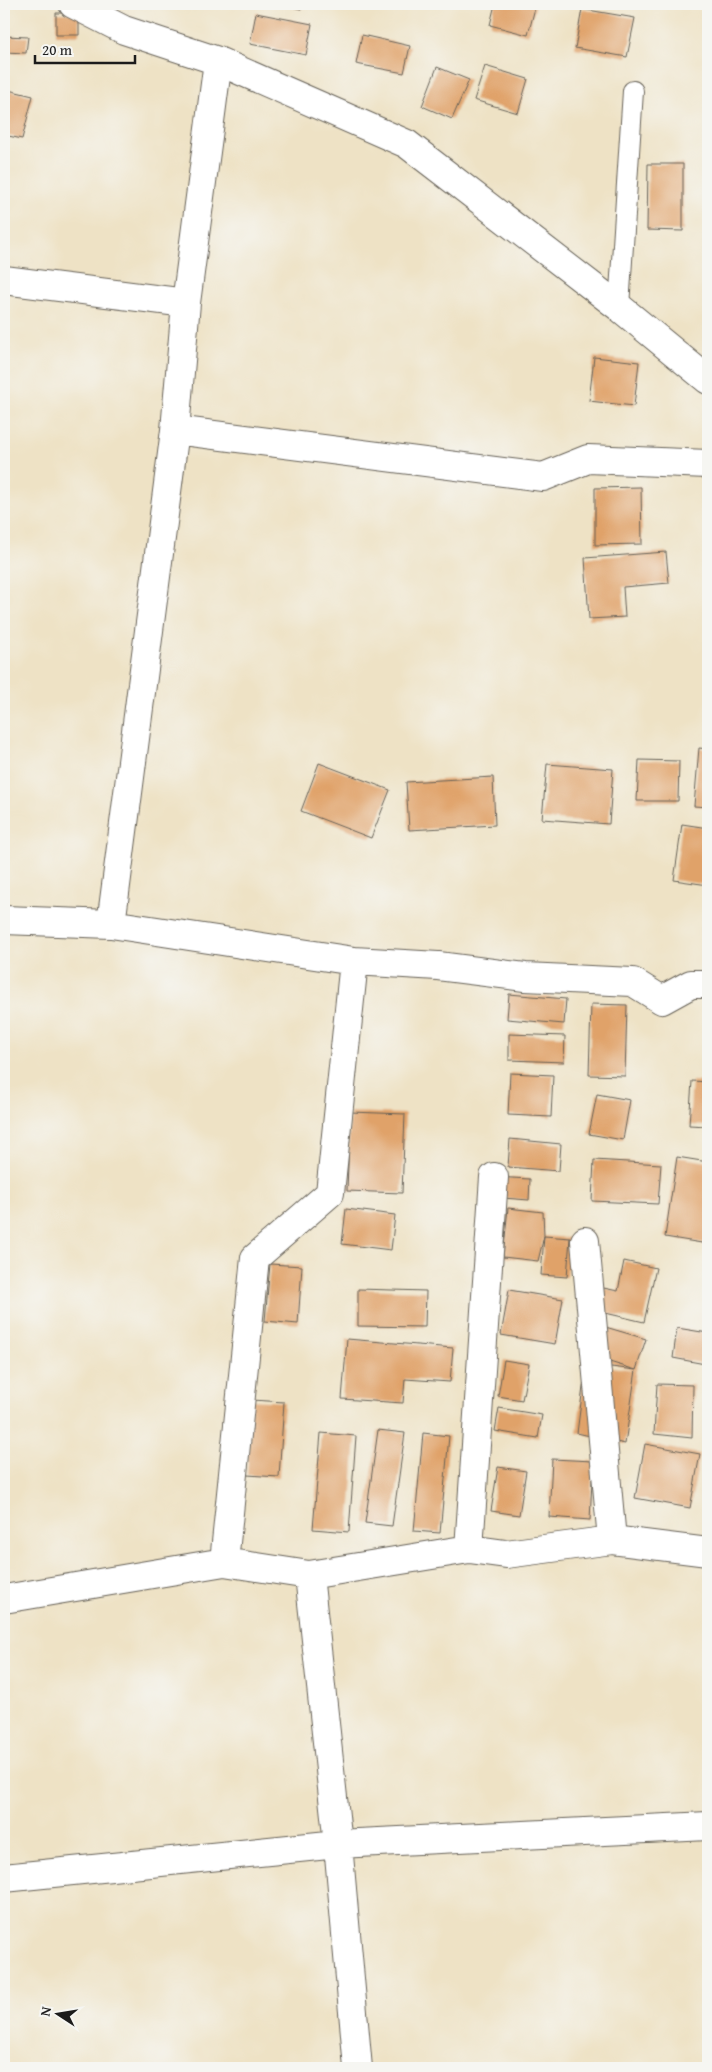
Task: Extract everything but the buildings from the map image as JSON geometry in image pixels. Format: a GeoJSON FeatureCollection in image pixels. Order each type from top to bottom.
{"type":"FeatureCollection","features":[{"type":"Feature","properties":{"kind":"street"},"geometry":{"type":"LineString","coordinates":[[73,4],[124,30],[218,61],[407,144],[620,307],[708,380]]}},
{"type":"Feature","properties":{"kind":"street"},"geometry":{"type":"LineString","coordinates":[[111,924],[175,430],[186,303],[218,61]]}},
{"type":"Feature","properties":{"kind":"street"},"geometry":{"type":"LineString","coordinates":[[4,280],[186,303]]}},
{"type":"Feature","properties":{"kind":"street"},"geometry":{"type":"LineString","coordinates":[[175,430],[543,477],[588,459],[708,464]]}},
{"type":"Feature","properties":{"kind":"street"},"geometry":{"type":"LineString","coordinates":[[4,920],[111,924],[354,960],[438,966],[525,977],[633,982],[662,1000],[691,984],[708,984]]}},
{"type":"Feature","properties":{"kind":"street"},"geometry":{"type":"LineString","coordinates":[[224,1562],[255,1258],[330,1193],[354,960]]}},
{"type":"Feature","properties":{"kind":"street"},"geometry":{"type":"LineString","coordinates":[[469,1549],[494,1177]]}},
{"type":"Feature","properties":{"kind":"street"},"geometry":{"type":"LineString","coordinates":[[585,1240],[612,1540]]}},
{"type":"Feature","properties":{"kind":"street"},"geometry":{"type":"LineString","coordinates":[[4,1599],[224,1562],[309,1575],[469,1549],[506,1554],[612,1540],[708,1552]]}},
{"type":"Feature","properties":{"kind":"street"},"geometry":{"type":"LineString","coordinates":[[309,1575],[338,1844],[358,2068]]}},
{"type":"Feature","properties":{"kind":"street"},"geometry":{"type":"LineString","coordinates":[[4,1878],[338,1844],[708,1826]]}},
{"type":"Feature","properties":{"kind":"lane"},"geometry":{"type":"LineString","coordinates":[[620,307],[633,92]]}}]}
